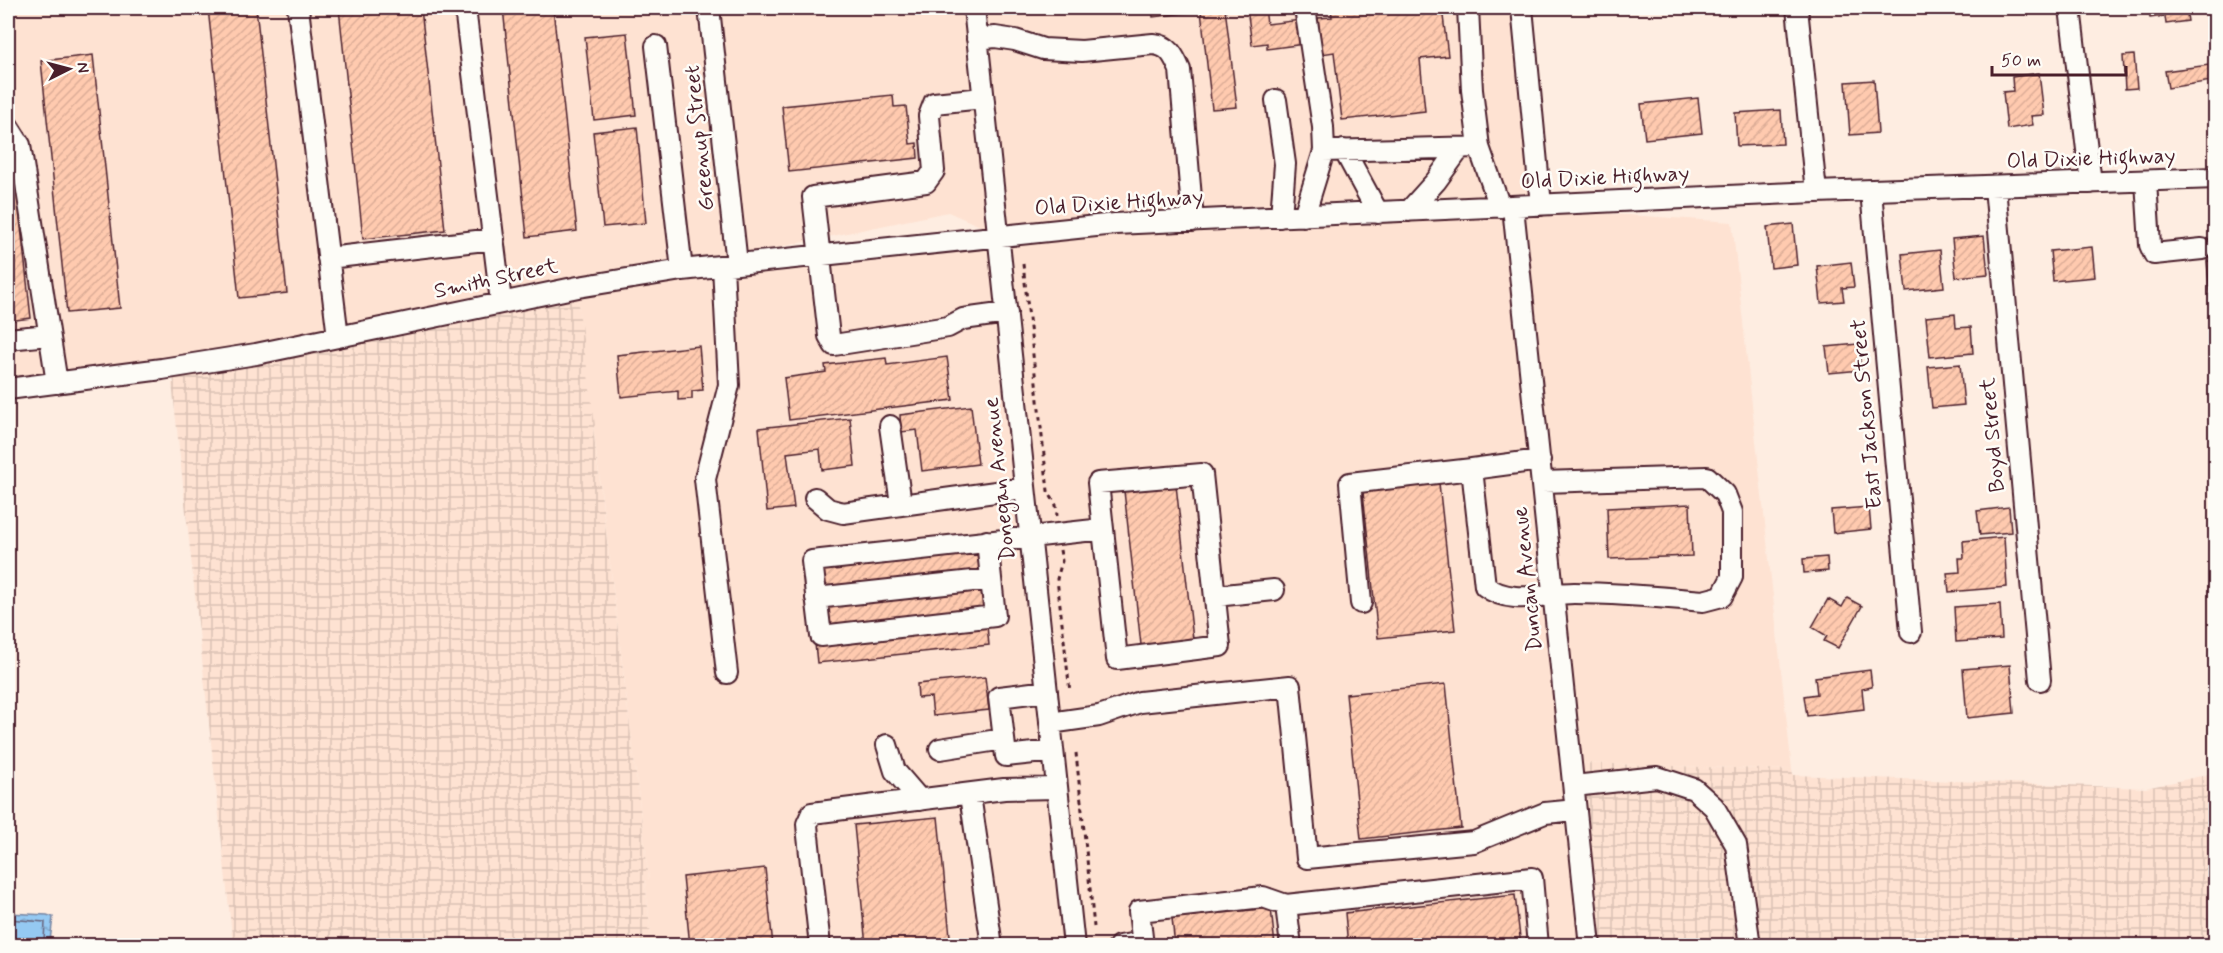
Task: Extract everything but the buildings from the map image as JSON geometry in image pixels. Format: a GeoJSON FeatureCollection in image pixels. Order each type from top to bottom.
{"type":"FeatureCollection","features":[{"type":"Feature","properties":{"kind":"street"},"geometry":{"type":"LineString","coordinates":[[298,8],[338,337]]}},
{"type":"Feature","properties":{"kind":"street"},"geometry":{"type":"LineString","coordinates":[[465,8],[501,302]]}},
{"type":"Feature","properties":{"kind":"street","name":"Greenup Street"},"geometry":{"type":"LineString","coordinates":[[710,8],[730,265],[729,385],[705,479],[727,673]]}},
{"type":"Feature","properties":{"kind":"street","name":"Donegan Avenue"},"geometry":{"type":"LineString","coordinates":[[974,8],[1074,945]]}},
{"type":"Feature","properties":{"kind":"street"},"geometry":{"type":"LineString","coordinates":[[1304,216],[1324,151],[1318,88],[1305,8]]}},
{"type":"Feature","properties":{"kind":"street","name":"Duncan Avenue"},"geometry":{"type":"LineString","coordinates":[[1468,8],[1472,90],[1470,148],[1507,207],[1540,460],[1590,945]]}},
{"type":"Feature","properties":{"kind":"street"},"geometry":{"type":"LineString","coordinates":[[1522,8],[1540,205]]}},
{"type":"Feature","properties":{"kind":"street"},"geometry":{"type":"LineString","coordinates":[[1797,8],[1816,192]]}},
{"type":"Feature","properties":{"kind":"street"},"geometry":{"type":"LineString","coordinates":[[2070,8],[2091,183]]}},
{"type":"Feature","properties":{"kind":"street"},"geometry":{"type":"LineString","coordinates":[[977,39],[1005,38],[1043,49],[1082,51],[1153,44],[1161,45],[1169,50],[1180,70],[1193,221]]}},
{"type":"Feature","properties":{"kind":"street"},"geometry":{"type":"LineString","coordinates":[[656,46],[682,270]]}},
{"type":"Feature","properties":{"kind":"street"},"geometry":{"type":"LineString","coordinates":[[983,98],[934,103],[929,116],[934,171],[926,182],[813,196],[829,336],[834,345],[948,327],[963,319],[1007,313]]}},
{"type":"Feature","properties":{"kind":"street"},"geometry":{"type":"LineString","coordinates":[[1276,100],[1285,164],[1281,217]]}},
{"type":"Feature","properties":{"kind":"street"},"geometry":{"type":"LineString","coordinates":[[8,126],[20,145],[57,383]]}},
{"type":"Feature","properties":{"kind":"street"},"geometry":{"type":"LineString","coordinates":[[1324,151],[1470,148]]}},
{"type":"Feature","properties":{"kind":"street"},"geometry":{"type":"LineString","coordinates":[[1409,211],[1470,148]]}},
{"type":"Feature","properties":{"kind":"street"},"geometry":{"type":"LineString","coordinates":[[1344,150],[1378,213]]}},
{"type":"Feature","properties":{"kind":"street","name":"Old Dixie Highway"},"geometry":{"type":"LineString","coordinates":[[998,237],[1115,224],[1816,192],[2216,178]]}},
{"type":"Feature","properties":{"kind":"street"},"geometry":{"type":"LineString","coordinates":[[2146,181],[2150,244],[2154,254],[2202,249]]}},
{"type":"Feature","properties":{"kind":"street","name":"Boyd Street"},"geometry":{"type":"LineString","coordinates":[[1995,187],[2040,680]]}},
{"type":"Feature","properties":{"kind":"street","name":"East Jackson Street"},"geometry":{"type":"LineString","coordinates":[[1871,191],[1911,632]]}},
{"type":"Feature","properties":{"kind":"street","name":"Smith Street"},"geometry":{"type":"LineString","coordinates":[[8,388],[256,354],[578,286],[682,270],[998,237]]}},
{"type":"Feature","properties":{"kind":"street"},"geometry":{"type":"LineString","coordinates":[[328,258],[494,238]]}},
{"type":"Feature","properties":{"kind":"street"},"geometry":{"type":"LineString","coordinates":[[8,339],[49,335]]}},
{"type":"Feature","properties":{"kind":"street"},"geometry":{"type":"LineString","coordinates":[[890,426],[901,504]]}},
{"type":"Feature","properties":{"kind":"street"},"geometry":{"type":"LineString","coordinates":[[1361,603],[1350,483],[1540,460]]}},
{"type":"Feature","properties":{"kind":"street"},"geometry":{"type":"LineString","coordinates":[[1472,469],[1485,586],[1505,596],[1518,598],[1554,593],[1604,593],[1703,601],[1722,596],[1732,577],[1732,512],[1725,494],[1707,477],[1542,482]]}},
{"type":"Feature","properties":{"kind":"street"},"geometry":{"type":"LineString","coordinates":[[1202,474],[1215,596],[1220,646],[1117,659],[1098,483],[1202,474]]}},
{"type":"Feature","properties":{"kind":"street"},"geometry":{"type":"LineString","coordinates":[[814,498],[828,509],[843,513],[1025,488]]}},
{"type":"Feature","properties":{"kind":"street"},"geometry":{"type":"LineString","coordinates":[[987,541],[995,616],[821,636],[812,561],[1030,536],[1103,529]]}},
{"type":"Feature","properties":{"kind":"street"},"geometry":{"type":"LineString","coordinates":[[816,598],[991,579]]}},
{"type":"Feature","properties":{"kind":"street"},"geometry":{"type":"LineString","coordinates":[[1215,596],[1274,590]]}},
{"type":"Feature","properties":{"kind":"street"},"geometry":{"type":"LineString","coordinates":[[1050,723],[1099,716],[1140,702],[1290,686],[1307,858],[1474,842],[1545,813],[1576,810]]}},
{"type":"Feature","properties":{"kind":"street"},"geometry":{"type":"LineString","coordinates":[[1047,691],[999,697],[1006,756],[1053,751]]}},
{"type":"Feature","properties":{"kind":"street"},"geometry":{"type":"LineString","coordinates":[[940,749],[1004,739]]}},
{"type":"Feature","properties":{"kind":"street"},"geometry":{"type":"LineString","coordinates":[[888,745],[895,771],[920,800]]}},
{"type":"Feature","properties":{"kind":"street"},"geometry":{"type":"LineString","coordinates":[[1574,786],[1657,777],[1694,789],[1714,807],[1736,845],[1750,945]]}},
{"type":"Feature","properties":{"kind":"street"},"geometry":{"type":"LineString","coordinates":[[820,945],[807,824],[812,813],[1005,789],[1057,788]]}},
{"type":"Feature","properties":{"kind":"street"},"geometry":{"type":"LineString","coordinates":[[970,795],[992,945]]}},
{"type":"Feature","properties":{"kind":"street"},"geometry":{"type":"LineString","coordinates":[[1119,945],[1143,944],[1139,911],[1263,897],[1286,905],[1532,878],[1538,945]]}},
{"type":"Feature","properties":{"kind":"street"},"geometry":{"type":"LineString","coordinates":[[1286,905],[1291,945]]}},
{"type":"Feature","properties":{"kind":"path"},"geometry":{"type":"LineString","coordinates":[[1023,264],[1048,491],[1056,505],[1057,518]]}},
{"type":"Feature","properties":{"kind":"path"},"geometry":{"type":"LineString","coordinates":[[1060,549],[1062,561],[1058,579],[1070,692]]}},
{"type":"Feature","properties":{"kind":"path"},"geometry":{"type":"LineString","coordinates":[[1076,753],[1094,927]]}},
{"type":"Feature","properties":{"kind":"shaded area"},"geometry":{"type":"Polygon","coordinates":[[[8,8],[699,8],[726,256],[576,277],[254,345],[161,360],[8,379],[8,8]]]}},
{"type":"Feature","properties":{"kind":"shaded area"},"geometry":{"type":"Polygon","coordinates":[[[720,8],[963,8],[977,130],[990,65],[984,8],[1512,8],[1529,196],[1008,227],[984,197],[987,229],[948,212],[747,254],[720,8]]]}},
{"type":"Feature","properties":{"kind":"shaded area"},"geometry":{"type":"Polygon","coordinates":[[[1583,212],[1732,222],[1792,770],[1582,763],[1525,215],[1583,212]]]}},
{"type":"Feature","properties":{"kind":"shaded area"},"geometry":{"type":"Polygon","coordinates":[[[1504,216],[1580,945],[1084,945],[1009,245],[1116,233],[1504,216]]]}},
{"type":"Feature","properties":{"kind":"shaded area"},"geometry":{"type":"Polygon","coordinates":[[[989,247],[1063,945],[652,945],[645,880],[649,880],[577,296],[683,279],[989,247]]]}},
{"type":"Feature","properties":{"kind":"shaded area"},"geometry":{"type":"Polygon","coordinates":[[[577,296],[595,425],[593,428],[649,880],[645,881],[652,945],[233,945],[173,376],[577,296]]]}},
{"type":"Feature","properties":{"kind":"shaded area"},"geometry":{"type":"Polygon","coordinates":[[[1582,763],[1792,770],[1793,775],[2146,788],[2215,773],[2215,945],[1601,945],[1582,763]]]}},
{"type":"Feature","properties":{"kind":"water"},"geometry":{"type":"Polygon","coordinates":[[[8,913],[53,917],[50,941],[54,945],[8,945],[8,913]]]}}]}
